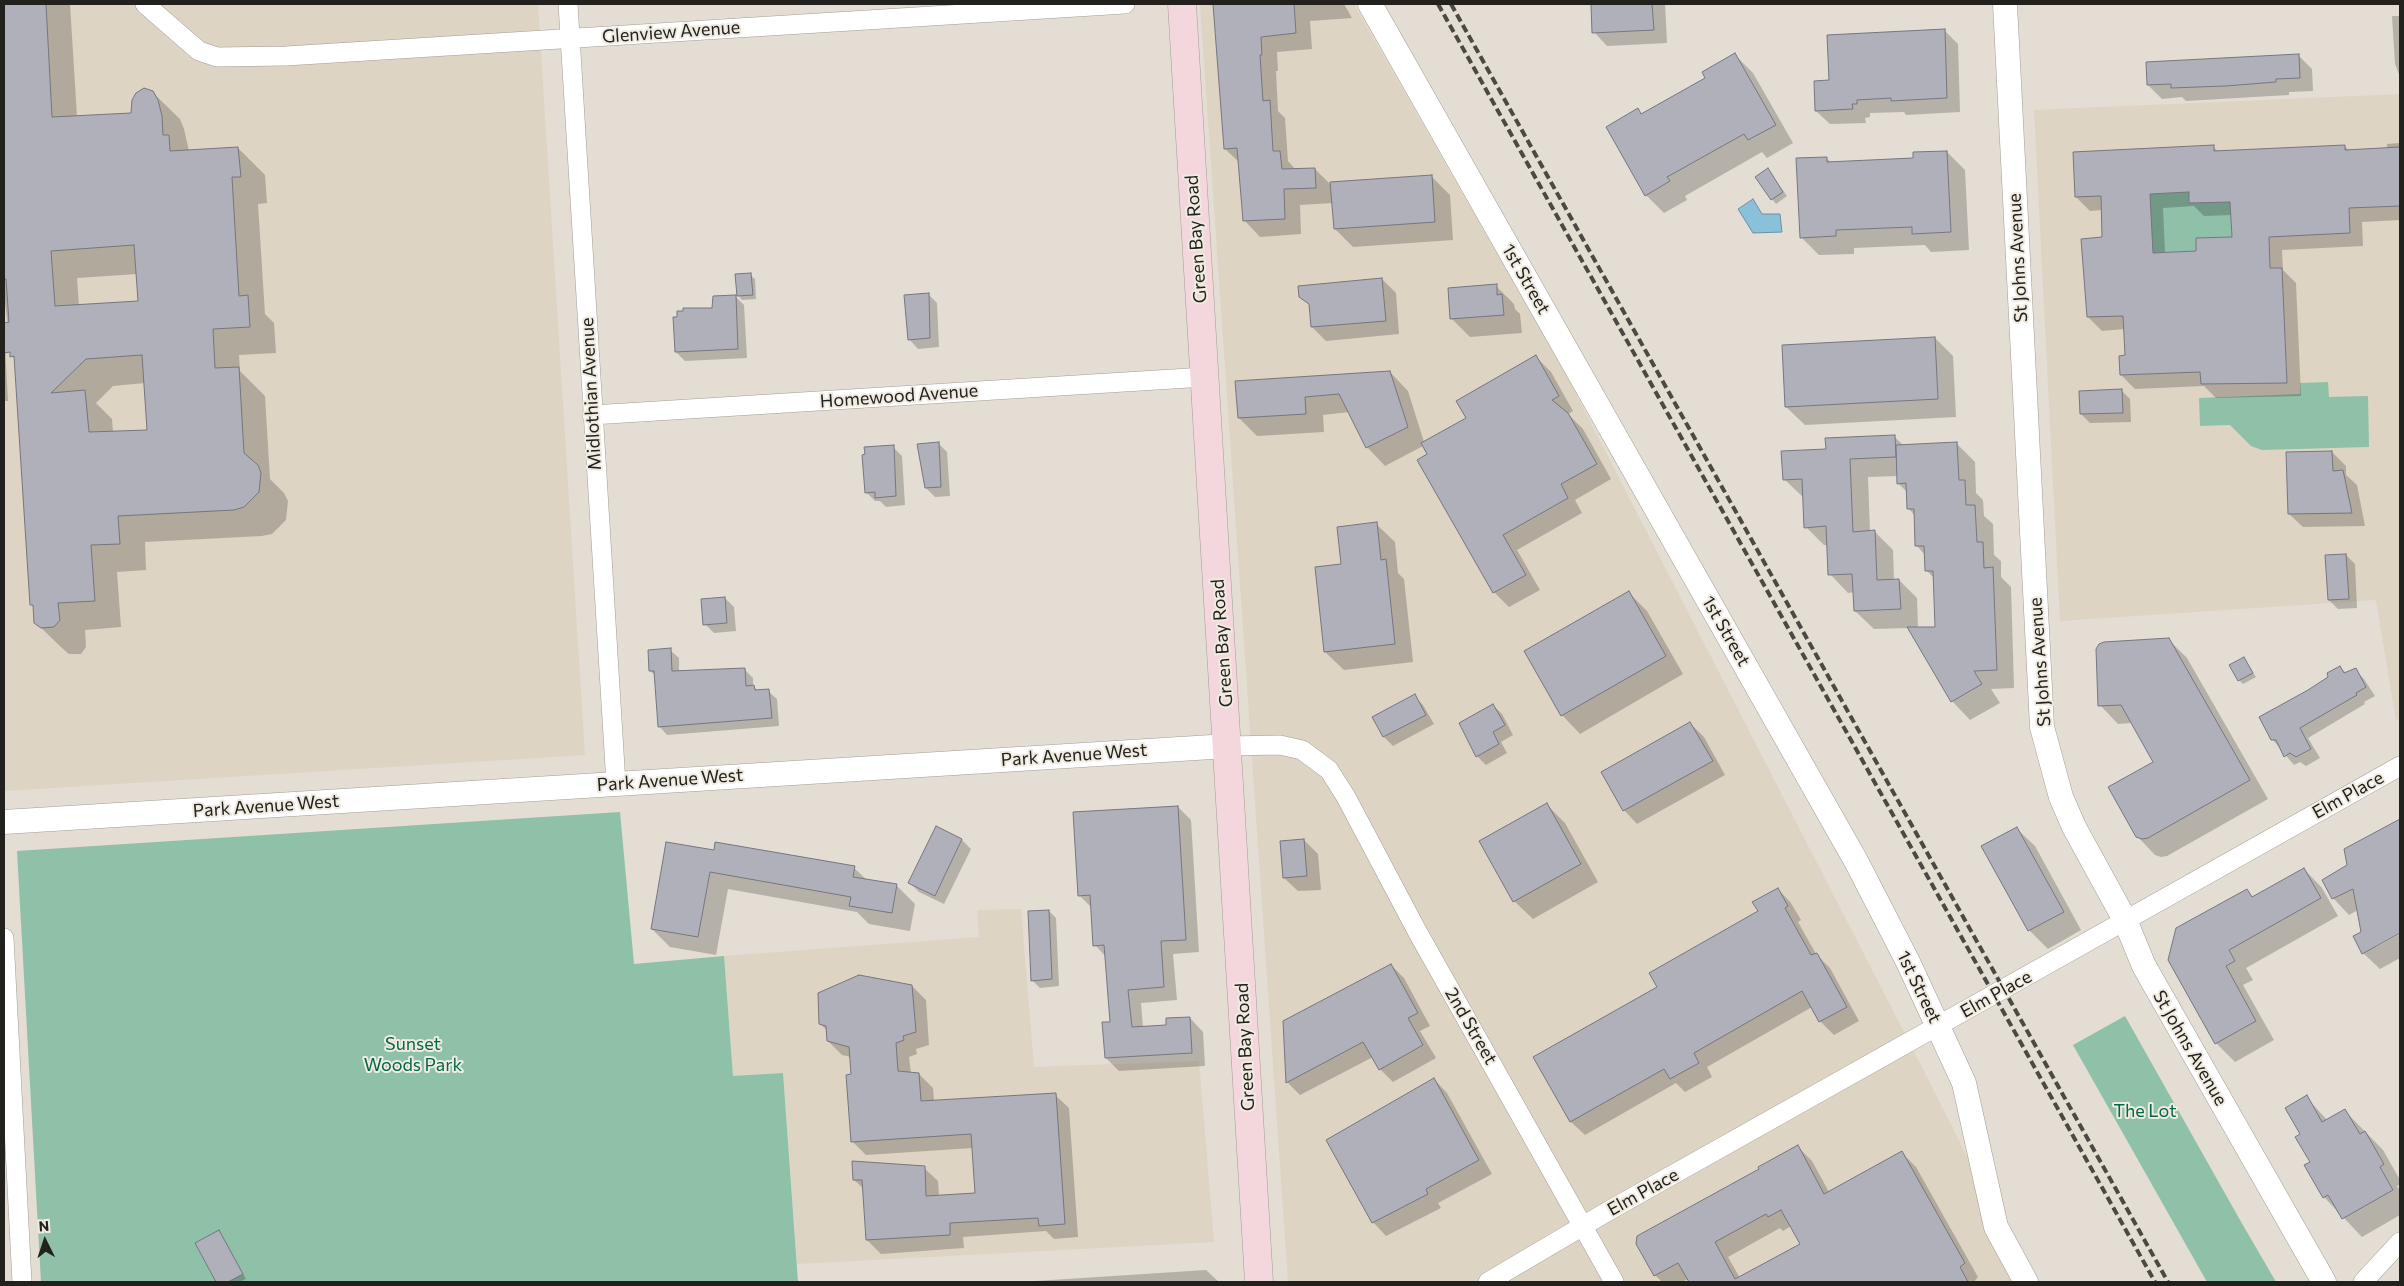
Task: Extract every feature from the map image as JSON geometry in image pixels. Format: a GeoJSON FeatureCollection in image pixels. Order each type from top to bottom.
{"type":"FeatureCollection","features":[{"type":"Feature","properties":{"kind":"main road","name":"Green Bay Road"},"geometry":{"type":"LineString","coordinates":[[1182,4],[1259,1282]]}},
{"type":"Feature","properties":{"kind":"street","name":"Glenview Avenue"},"geometry":{"type":"LineString","coordinates":[[145,4],[200,51],[217,56],[286,56],[1124,4]]}},
{"type":"Feature","properties":{"kind":"street","name":"Midlothian Avenue"},"geometry":{"type":"LineString","coordinates":[[568,4],[616,784]]}},
{"type":"Feature","properties":{"kind":"street","name":"1st Street"},"geometry":{"type":"LineString","coordinates":[[1370,4],[1856,860],[1964,1083],[1996,1227],[2026,1282]]}},
{"type":"Feature","properties":{"kind":"street","name":"St Johns Avenue"},"geometry":{"type":"LineString","coordinates":[[2005,4],[2042,727],[2060,797],[2074,827],[2125,920],[2144,966],[2324,1282]]}},
{"type":"Feature","properties":{"kind":"street","name":"Homewood Avenue"},"geometry":{"type":"LineString","coordinates":[[592,415],[1205,377]]}},
{"type":"Feature","properties":{"kind":"street","name":"Park Avenue West"},"geometry":{"type":"LineString","coordinates":[[4,822],[1228,746],[1280,745],[1302,750],[1329,770]]}},
{"type":"Feature","properties":{"kind":"street","name":"Elm Place"},"geometry":{"type":"LineString","coordinates":[[1488,1282],[1582,1226],[2400,766]]}},
{"type":"Feature","properties":{"kind":"street","name":"2nd Street"},"geometry":{"type":"LineString","coordinates":[[1329,770],[1614,1282]]}},
{"type":"Feature","properties":{"kind":"street"},"geometry":{"type":"LineString","coordinates":[[4,938],[9,1167],[22,1282]]}},
{"type":"Feature","properties":{"kind":"street"},"geometry":{"type":"LineString","coordinates":[[2363,1282],[2400,1242]]}},
{"type":"Feature","properties":{"kind":"shaded area"},"geometry":{"type":"Polygon","coordinates":[[[4,4],[538,4],[585,755],[4,791],[4,4]]]}},
{"type":"Feature","properties":{"kind":"shaded area"},"geometry":{"type":"Polygon","coordinates":[[[1200,4],[1354,4],[1563,369],[1922,1067],[2030,1282],[1288,1282],[1200,4]]]}},
{"type":"Feature","properties":{"kind":"shaded area"},"geometry":{"type":"Polygon","coordinates":[[[2400,94],[2400,719],[2396,721],[2376,600],[2060,621],[2034,110],[2400,94]]]}},
{"type":"Feature","properties":{"kind":"shaded area"},"geometry":{"type":"Polygon","coordinates":[[[1021,909],[1034,1067],[1199,1061],[1214,1242],[797,1264],[783,1073],[733,1077],[724,956],[979,937],[977,910],[1021,909]]]}},
{"type":"Feature","properties":{"kind":"green space"},"geometry":{"type":"Polygon","coordinates":[[[2189,192],[2190,203],[2230,198],[2232,237],[2196,238],[2196,251],[2140,254],[2150,194],[2189,192]]]}},
{"type":"Feature","properties":{"kind":"green space"},"geometry":{"type":"Polygon","coordinates":[[[2328,382],[2329,397],[2368,396],[2369,447],[2262,450],[2251,446],[2230,425],[2200,426],[2199,398],[2300,394],[2300,383],[2328,382]]]}},
{"type":"Feature","properties":{"kind":"green space","name":"Sunset Woods Park"},"geometry":{"type":"Polygon","coordinates":[[[620,812],[634,964],[724,956],[733,1076],[783,1073],[798,1282],[41,1282],[17,851],[620,812]]]}},
{"type":"Feature","properties":{"kind":"green space","name":"The Lot"},"geometry":{"type":"Polygon","coordinates":[[[2125,1016],[2276,1282],[2207,1282],[2073,1045],[2125,1016]]]}},
{"type":"Feature","properties":{"kind":"water"},"geometry":{"type":"Polygon","coordinates":[[[1753,199],[1762,214],[1780,214],[1782,232],[1753,233],[1738,209],[1753,199]]]}},
{"type":"Feature","properties":{"kind":"building"},"geometry":{"type":"Polygon","coordinates":[[[4,4],[46,4],[52,117],[131,113],[132,100],[136,93],[144,88],[153,91],[158,100],[162,116],[163,135],[169,135],[170,151],[238,147],[241,177],[232,177],[239,296],[248,295],[250,327],[213,329],[215,368],[239,367],[244,453],[258,465],[261,473],[259,492],[244,507],[234,510],[118,516],[120,544],[91,545],[95,601],[58,603],[60,620],[54,627],[41,628],[34,623],[33,605],[30,605],[14,356],[10,357],[10,352],[4,353],[4,323],[9,322],[6,279],[4,279],[4,4]],[[134,245],[51,251],[55,306],[138,301],[134,245]],[[142,355],[86,359],[51,393],[85,390],[89,432],[147,430],[142,355]]]}},
{"type":"Feature","properties":{"kind":"building"},"geometry":{"type":"Polygon","coordinates":[[[1213,4],[1294,4],[1296,33],[1261,37],[1262,55],[1260,55],[1263,101],[1270,100],[1273,151],[1280,151],[1282,169],[1315,168],[1316,188],[1284,189],[1285,219],[1243,221],[1237,148],[1224,149],[1213,4]]]}},
{"type":"Feature","properties":{"kind":"building"},"geometry":{"type":"Polygon","coordinates":[[[1591,4],[1652,4],[1654,30],[1592,33],[1591,4]]]}},
{"type":"Feature","properties":{"kind":"building"},"geometry":{"type":"Polygon","coordinates":[[[1945,29],[1947,98],[1891,101],[1891,98],[1857,100],[1857,104],[1852,104],[1853,109],[1815,111],[1814,81],[1829,80],[1827,35],[1945,29]]]}},
{"type":"Feature","properties":{"kind":"building"},"geometry":{"type":"Polygon","coordinates":[[[1735,53],[1776,125],[1748,140],[1744,134],[1667,177],[1670,181],[1645,196],[1606,127],[1638,108],[1641,114],[1705,78],[1702,72],[1735,53]]]}},
{"type":"Feature","properties":{"kind":"building"},"geometry":{"type":"Polygon","coordinates":[[[2299,54],[2300,78],[2276,79],[2276,82],[2226,86],[2171,88],[2171,84],[2147,85],[2146,62],[2299,54]]]}},
{"type":"Feature","properties":{"kind":"building"},"geometry":{"type":"Polygon","coordinates":[[[2214,145],[2214,151],[2345,145],[2345,150],[2400,147],[2400,206],[2349,208],[2350,233],[2269,237],[2270,268],[2282,268],[2287,383],[2201,384],[2200,372],[2120,375],[2119,356],[2125,355],[2123,316],[2087,317],[2081,239],[2102,237],[2101,196],[2075,197],[2073,152],[2214,145]],[[2189,192],[2150,194],[2153,253],[2196,251],[2196,238],[2232,237],[2230,202],[2189,203],[2189,192]]]}},
{"type":"Feature","properties":{"kind":"building"},"geometry":{"type":"Polygon","coordinates":[[[1947,151],[1951,232],[1912,234],[1912,227],[1836,230],[1836,236],[1800,238],[1796,158],[1827,157],[1827,162],[1913,158],[1913,152],[1947,151]]]}},
{"type":"Feature","properties":{"kind":"building"},"geometry":{"type":"Polygon","coordinates":[[[1768,168],[1783,192],[1771,200],[1755,177],[1768,168]]]}},
{"type":"Feature","properties":{"kind":"building"},"geometry":{"type":"Polygon","coordinates":[[[1432,175],[1435,222],[1334,229],[1330,182],[1432,175]]]}},
{"type":"Feature","properties":{"kind":"building"},"geometry":{"type":"Polygon","coordinates":[[[751,273],[753,295],[737,296],[735,274],[751,273]]]}},
{"type":"Feature","properties":{"kind":"building"},"geometry":{"type":"Polygon","coordinates":[[[1382,278],[1386,321],[1311,327],[1309,304],[1299,297],[1298,286],[1382,278]]]}},
{"type":"Feature","properties":{"kind":"building"},"geometry":{"type":"Polygon","coordinates":[[[1497,284],[1497,295],[1502,294],[1504,315],[1450,319],[1448,288],[1497,284]]]}},
{"type":"Feature","properties":{"kind":"building"},"geometry":{"type":"Polygon","coordinates":[[[929,293],[930,338],[908,340],[904,295],[929,293]]]}},
{"type":"Feature","properties":{"kind":"building"},"geometry":{"type":"Polygon","coordinates":[[[736,295],[738,349],[675,352],[673,317],[677,317],[677,311],[683,311],[683,308],[712,308],[713,296],[736,295]]]}},
{"type":"Feature","properties":{"kind":"building"},"geometry":{"type":"Polygon","coordinates":[[[1935,337],[1938,399],[1785,407],[1782,345],[1935,337]]]}},
{"type":"Feature","properties":{"kind":"building"},"geometry":{"type":"Polygon","coordinates":[[[1536,355],[1559,396],[1552,400],[1568,413],[1597,464],[1561,484],[1568,498],[1503,535],[1526,575],[1493,593],[1417,460],[1427,454],[1421,443],[1466,418],[1456,401],[1536,355]]]}},
{"type":"Feature","properties":{"kind":"building"},"geometry":{"type":"Polygon","coordinates":[[[1390,371],[1408,427],[1366,448],[1339,394],[1305,397],[1306,414],[1238,418],[1235,381],[1390,371]]]}},
{"type":"Feature","properties":{"kind":"building"},"geometry":{"type":"Polygon","coordinates":[[[2122,389],[2123,413],[2080,414],[2079,391],[2122,389]]]}},
{"type":"Feature","properties":{"kind":"building"},"geometry":{"type":"Polygon","coordinates":[[[1895,435],[1896,457],[1850,459],[1853,532],[1875,530],[1877,580],[1899,579],[1901,609],[1854,611],[1852,574],[1828,575],[1826,526],[1804,528],[1802,479],[1783,480],[1781,451],[1826,449],[1825,438],[1895,435]]]}},
{"type":"Feature","properties":{"kind":"building"},"geometry":{"type":"Polygon","coordinates":[[[939,442],[941,487],[925,488],[917,444],[939,442]]]}},
{"type":"Feature","properties":{"kind":"building"},"geometry":{"type":"Polygon","coordinates":[[[1957,442],[1959,480],[1965,480],[1966,505],[1975,505],[1977,542],[1983,542],[1984,568],[1993,567],[1997,670],[1974,671],[1982,684],[1951,702],[1907,627],[1935,627],[1933,571],[1925,571],[1924,546],[1915,546],[1914,509],[1907,509],[1906,483],[1897,484],[1896,445],[1957,442]]]}},
{"type":"Feature","properties":{"kind":"building"},"geometry":{"type":"Polygon","coordinates":[[[894,445],[896,496],[875,498],[875,492],[865,493],[862,455],[865,454],[864,447],[894,445]]]}},
{"type":"Feature","properties":{"kind":"building"},"geometry":{"type":"Polygon","coordinates":[[[2332,451],[2333,471],[2343,470],[2352,513],[2288,514],[2286,452],[2332,451]]]}},
{"type":"Feature","properties":{"kind":"building"},"geometry":{"type":"Polygon","coordinates":[[[1377,522],[1381,560],[1386,559],[1395,644],[1324,652],[1315,567],[1341,564],[1337,527],[1377,522]]]}},
{"type":"Feature","properties":{"kind":"building"},"geometry":{"type":"Polygon","coordinates":[[[2346,554],[2349,599],[2328,600],[2325,555],[2346,554]]]}},
{"type":"Feature","properties":{"kind":"building"},"geometry":{"type":"Polygon","coordinates":[[[1629,591],[1666,656],[1561,716],[1524,651],[1629,591]]]}},
{"type":"Feature","properties":{"kind":"building"},"geometry":{"type":"Polygon","coordinates":[[[725,597],[727,623],[703,625],[701,599],[725,597]]]}},
{"type":"Feature","properties":{"kind":"building"},"geometry":{"type":"Polygon","coordinates":[[[2169,638],[2250,780],[2148,838],[2142,839],[2136,837],[2108,787],[2153,762],[2121,705],[2098,706],[2096,649],[2099,644],[2104,642],[2169,638]]]}},
{"type":"Feature","properties":{"kind":"building"},"geometry":{"type":"Polygon","coordinates":[[[671,648],[672,671],[745,668],[746,686],[754,685],[755,690],[769,689],[772,718],[658,727],[654,671],[649,671],[648,650],[671,648]]]}},
{"type":"Feature","properties":{"kind":"building"},"geometry":{"type":"Polygon","coordinates":[[[2244,657],[2253,673],[2238,681],[2229,665],[2244,657]]]}},
{"type":"Feature","properties":{"kind":"building"},"geometry":{"type":"Polygon","coordinates":[[[2340,666],[2344,673],[2356,668],[2366,687],[2356,693],[2357,695],[2300,728],[2311,749],[2296,757],[2290,753],[2284,757],[2276,740],[2271,740],[2259,717],[2308,690],[2328,677],[2327,673],[2340,666]]]}},
{"type":"Feature","properties":{"kind":"building"},"geometry":{"type":"Polygon","coordinates":[[[1415,694],[1426,715],[1383,737],[1372,717],[1415,694]]]}},
{"type":"Feature","properties":{"kind":"building"},"geometry":{"type":"Polygon","coordinates":[[[1493,704],[1505,725],[1493,732],[1499,744],[1476,757],[1459,723],[1493,704]]]}},
{"type":"Feature","properties":{"kind":"building"},"geometry":{"type":"Polygon","coordinates":[[[1690,722],[1713,761],[1623,811],[1601,772],[1690,722]]]}},
{"type":"Feature","properties":{"kind":"building"},"geometry":{"type":"Polygon","coordinates":[[[1547,803],[1581,864],[1513,902],[1479,841],[1547,803]]]}},
{"type":"Feature","properties":{"kind":"building"},"geometry":{"type":"Polygon","coordinates":[[[1178,806],[1186,940],[1161,941],[1164,987],[1128,990],[1132,1027],[1166,1025],[1166,1018],[1190,1017],[1192,1053],[1105,1058],[1102,1022],[1110,1022],[1104,945],[1093,946],[1090,895],[1078,896],[1073,812],[1178,806]]]}},
{"type":"Feature","properties":{"kind":"building"},"geometry":{"type":"Polygon","coordinates":[[[2400,819],[2400,933],[2362,954],[2353,936],[2361,932],[2353,889],[2332,899],[2322,880],[2347,865],[2344,849],[2400,819]]]}},
{"type":"Feature","properties":{"kind":"building"},"geometry":{"type":"Polygon","coordinates":[[[936,826],[962,839],[935,896],[908,883],[936,826]]]}},
{"type":"Feature","properties":{"kind":"building"},"geometry":{"type":"Polygon","coordinates":[[[2017,827],[2064,912],[2028,931],[1981,846],[2017,827]]]}},
{"type":"Feature","properties":{"kind":"building"},"geometry":{"type":"Polygon","coordinates":[[[1304,839],[1307,876],[1283,878],[1280,841],[1304,839]]]}},
{"type":"Feature","properties":{"kind":"building"},"geometry":{"type":"Polygon","coordinates":[[[666,842],[714,850],[715,842],[855,866],[853,877],[897,884],[892,913],[849,906],[851,897],[710,872],[698,937],[651,929],[666,842]]]}},
{"type":"Feature","properties":{"kind":"building"},"geometry":{"type":"Polygon","coordinates":[[[2304,868],[2321,898],[2229,950],[2235,961],[2226,966],[2256,1021],[2215,1044],[2168,960],[2176,928],[2247,889],[2252,897],[2304,868]]]}},
{"type":"Feature","properties":{"kind":"building"},"geometry":{"type":"Polygon","coordinates":[[[1778,888],[1788,906],[1785,908],[1811,955],[1817,953],[1847,1007],[1819,1022],[1802,991],[1694,1053],[1699,1063],[1670,1079],[1664,1069],[1570,1122],[1533,1057],[1657,987],[1649,973],[1758,911],[1752,902],[1778,888]]]}},
{"type":"Feature","properties":{"kind":"building"},"geometry":{"type":"Polygon","coordinates":[[[1049,910],[1052,979],[1031,981],[1028,911],[1049,910]]]}},
{"type":"Feature","properties":{"kind":"building"},"geometry":{"type":"Polygon","coordinates":[[[1391,964],[1418,1013],[1408,1018],[1423,1045],[1379,1070],[1363,1042],[1286,1083],[1283,1021],[1391,964]]]}},
{"type":"Feature","properties":{"kind":"building"},"geometry":{"type":"Polygon","coordinates":[[[859,975],[912,985],[916,1032],[903,1036],[904,1040],[896,1043],[898,1071],[919,1073],[921,1101],[1056,1093],[1065,1224],[1039,1226],[1038,1218],[950,1223],[950,1235],[866,1240],[862,1180],[853,1180],[852,1161],[925,1166],[926,1196],[975,1193],[971,1134],[851,1142],[846,1075],[851,1074],[849,1047],[827,1041],[826,1026],[819,1024],[818,993],[859,975]]]}},
{"type":"Feature","properties":{"kind":"building"},"geometry":{"type":"Polygon","coordinates":[[[1434,1078],[1479,1160],[1426,1189],[1428,1194],[1372,1223],[1326,1140],[1434,1078]]]}},
{"type":"Feature","properties":{"kind":"building"},"geometry":{"type":"Polygon","coordinates":[[[2307,1095],[2322,1122],[2345,1109],[2360,1134],[2365,1131],[2384,1164],[2380,1167],[2393,1190],[2342,1219],[2328,1195],[2323,1198],[2304,1165],[2310,1162],[2295,1137],[2300,1134],[2285,1108],[2307,1095]]]}},
{"type":"Feature","properties":{"kind":"building"},"geometry":{"type":"Polygon","coordinates":[[[1798,1145],[1824,1194],[1902,1151],[1965,1263],[1960,1267],[1968,1282],[1689,1282],[1678,1263],[1654,1276],[1636,1244],[1637,1236],[1759,1169],[1758,1167],[1798,1145]],[[1781,1210],[1768,1217],[1766,1214],[1715,1242],[1735,1279],[1800,1244],[1781,1210]]]}},
{"type":"Feature","properties":{"kind":"building"},"geometry":{"type":"Polygon","coordinates":[[[219,1230],[243,1274],[228,1282],[216,1282],[195,1243],[219,1230]]]}},
{"type":"Feature","properties":{"kind":"railway"},"geometry":{"type":"LineString","coordinates":[[1438,4],[2155,1282]]}},
{"type":"Feature","properties":{"kind":"railway"},"geometry":{"type":"LineString","coordinates":[[1451,4],[2168,1282]]}}]}
